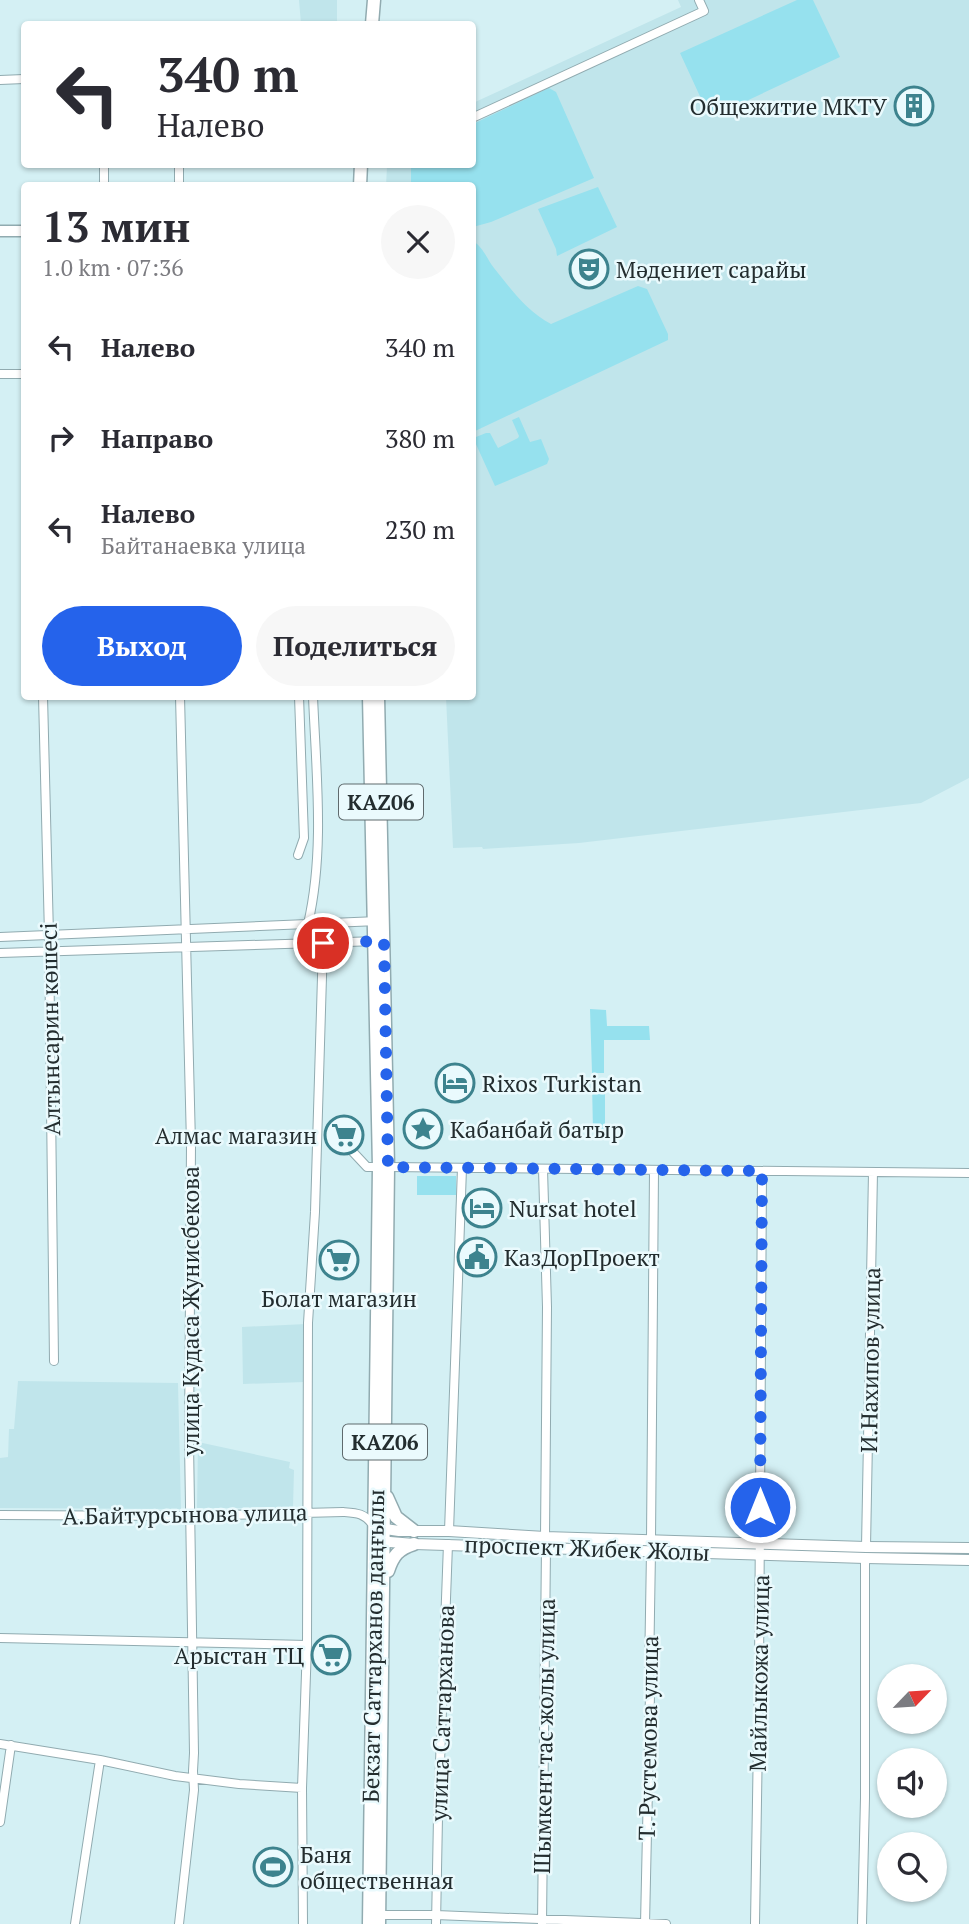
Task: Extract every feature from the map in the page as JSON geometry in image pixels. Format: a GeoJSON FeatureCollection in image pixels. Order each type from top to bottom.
{"type":"FeatureCollection","features":[{"type":"Feature","properties":{"kind":"main road"},"geometry":{"type":"LineString","coordinates":[[363,21],[365,0]]}},
{"type":"Feature","properties":{"kind":"main road"},"geometry":{"type":"LineString","coordinates":[[372,21],[374,0]]}},
{"type":"Feature","properties":{"kind":"main road"},"geometry":{"type":"LineString","coordinates":[[0,231],[21,231]]}},
{"type":"Feature","properties":{"kind":"main road","name":"Бекзат Саттарханов даңғылы"},"geometry":{"type":"LineString","coordinates":[[369,700],[377,843],[384,1167],[384,1488],[377,1531]]}},
{"type":"Feature","properties":{"kind":"main road","name":"Бекзат Саттарханов даңғылы"},"geometry":{"type":"LineString","coordinates":[[377,843],[378,700]]}},
{"type":"Feature","properties":{"kind":"main road","name":"Бекзат Саттарханов даңғылы"},"geometry":{"type":"LineString","coordinates":[[374,1920],[380,1594],[377,1531],[384,1167]]}},
{"type":"Feature","properties":{"kind":"main road"},"geometry":{"type":"LineString","coordinates":[[380,1594],[394,1555],[414,1537],[396,1517],[384,1488]]}},
{"type":"Feature","properties":{"kind":"street"},"geometry":{"type":"LineString","coordinates":[[476,116],[704,11],[699,0]]}},
{"type":"Feature","properties":{"kind":"street"},"geometry":{"type":"LineString","coordinates":[[0,80],[21,79]]}},
{"type":"Feature","properties":{"kind":"street"},"geometry":{"type":"LineString","coordinates":[[0,374],[21,374]]}},
{"type":"Feature","properties":{"kind":"street","name":"Алтынсарин көшесі"},"geometry":{"type":"LineString","coordinates":[[43,700],[54,1361]]}},
{"type":"Feature","properties":{"kind":"street","name":"улица Кудаса Жунисбекова"},"geometry":{"type":"LineString","coordinates":[[179,1924],[194,1790],[190,1516],[191,1144],[180,700]]}},
{"type":"Feature","properties":{"kind":"street"},"geometry":{"type":"LineString","coordinates":[[299,700],[304,838],[299,855]]}},
{"type":"Feature","properties":{"kind":"street"},"geometry":{"type":"LineString","coordinates":[[308,924],[314,898],[319,829],[313,700]]}},
{"type":"Feature","properties":{"kind":"street"},"geometry":{"type":"LineString","coordinates":[[0,937],[379,921]]}},
{"type":"Feature","properties":{"kind":"street"},"geometry":{"type":"LineString","coordinates":[[0,953],[379,941]]}},
{"type":"Feature","properties":{"kind":"street"},"geometry":{"type":"LineString","coordinates":[[303,1924],[302,1788],[307,1645],[308,1323],[315,1212],[323,943]]}},
{"type":"Feature","properties":{"kind":"street"},"geometry":{"type":"LineString","coordinates":[[352,1151],[367,1167],[969,1173]]}},
{"type":"Feature","properties":{"kind":"street"},"geometry":{"type":"LineString","coordinates":[[449,1531],[462,1168]]}},
{"type":"Feature","properties":{"kind":"street","name":"Шымкент тас жолы улица"},"geometry":{"type":"LineString","coordinates":[[542,1922],[547,1307],[543,1169]]}},
{"type":"Feature","properties":{"kind":"street","name":"Т. Рустемова улица"},"geometry":{"type":"LineString","coordinates":[[645,1924],[650,1694],[654,1170]]}},
{"type":"Feature","properties":{"kind":"street","name":"Майлыкожа улица"},"geometry":{"type":"LineString","coordinates":[[755,1924],[762,1171]]}},
{"type":"Feature","properties":{"kind":"street","name":"И.Нахипов улица"},"geometry":{"type":"LineString","coordinates":[[862,1924],[865,1553],[873,1172]]}},
{"type":"Feature","properties":{"kind":"street","name":"А.Байтурсынова улица"},"geometry":{"type":"LineString","coordinates":[[0,1515],[359,1513],[377,1531]]}},
{"type":"Feature","properties":{"kind":"street","name":"проспект Жибек Жолы"},"geometry":{"type":"LineString","coordinates":[[377,1531],[448,1544],[546,1542],[865,1553],[969,1560]]}},
{"type":"Feature","properties":{"kind":"street","name":"проспект Жибек Жолы"},"geometry":{"type":"LineString","coordinates":[[414,1537],[449,1531],[546,1542]]}},
{"type":"Feature","properties":{"kind":"street","name":"улица Саттарханова"},"geometry":{"type":"LineString","coordinates":[[436,1920],[448,1544]]}},
{"type":"Feature","properties":{"kind":"street","name":"проспект Жибек Жолы"},"geometry":{"type":"LineString","coordinates":[[865,1553],[969,1548]]}},
{"type":"Feature","properties":{"kind":"street"},"geometry":{"type":"LineString","coordinates":[[0,1638],[307,1645]]}},
{"type":"Feature","properties":{"kind":"street"},"geometry":{"type":"LineString","coordinates":[[0,1744],[100,1760],[193,1779],[302,1788]]}},
{"type":"Feature","properties":{"kind":"street"},"geometry":{"type":"LineString","coordinates":[[0,1822],[11,1745]]}},
{"type":"Feature","properties":{"kind":"street"},"geometry":{"type":"LineString","coordinates":[[75,1924],[100,1760]]}},
{"type":"Feature","properties":{"kind":"street"},"geometry":{"type":"LineString","coordinates":[[374,1920],[666,1924]]}},
{"type":"Feature","properties":{"kind":"shaded area"},"geometry":{"type":"Polygon","coordinates":[[[299,0],[337,0],[337,21],[301,21],[299,0]]]}},
{"type":"Feature","properties":{"kind":"shaded area"},"geometry":{"type":"Polygon","coordinates":[[[678,0],[969,0],[969,778],[921,803],[579,843],[483,849],[453,848],[446,700],[476,700],[476,182],[386,182],[387,168],[476,168],[476,102],[681,7],[678,0]]]}},
{"type":"Feature","properties":{"kind":"shaded area"},"geometry":{"type":"Polygon","coordinates":[[[797,0],[813,0],[840,57],[710,118],[680,53],[797,0]]]}},
{"type":"Feature","properties":{"kind":"shaded area"},"geometry":{"type":"Polygon","coordinates":[[[549,88],[556,92],[594,178],[476,226],[476,182],[411,182],[411,168],[476,168],[476,123],[549,88]]]}},
{"type":"Feature","properties":{"kind":"shaded area"},"geometry":{"type":"Polygon","coordinates":[[[598,187],[617,227],[557,256],[538,209],[598,187]]]}},
{"type":"Feature","properties":{"kind":"shaded area"},"geometry":{"type":"Polygon","coordinates":[[[476,244],[520,299],[534,313],[551,324],[638,286],[647,289],[668,334],[668,340],[476,431],[476,244]]]}},
{"type":"Feature","properties":{"kind":"shaded area"},"geometry":{"type":"Polygon","coordinates":[[[519,417],[530,442],[541,439],[549,459],[547,464],[495,486],[476,444],[476,437],[490,433],[498,448],[519,436],[512,420],[519,417]]]}},
{"type":"Feature","properties":{"kind":"shaded area"},"geometry":{"type":"Polygon","coordinates":[[[590,1009],[606,1010],[607,1026],[649,1026],[650,1040],[604,1040],[604,1073],[592,1073],[590,1009]]]}},
{"type":"Feature","properties":{"kind":"shaded area"},"geometry":{"type":"Polygon","coordinates":[[[592,1082],[605,1083],[605,1131],[593,1132],[592,1082]]]}},
{"type":"Feature","properties":{"kind":"shaded area"},"geometry":{"type":"Polygon","coordinates":[[[417,1176],[456,1176],[456,1195],[417,1195],[417,1176]]]}},
{"type":"Feature","properties":{"kind":"shaded area"},"geometry":{"type":"Polygon","coordinates":[[[306,1324],[305,1382],[243,1384],[242,1327],[306,1324]]]}},
{"type":"Feature","properties":{"kind":"shaded area"},"geometry":{"type":"Polygon","coordinates":[[[18,1381],[178,1383],[181,1509],[0,1508],[0,1458],[8,1457],[9,1429],[14,1429],[18,1381]]]}},
{"type":"Feature","properties":{"kind":"shaded area"},"geometry":{"type":"Polygon","coordinates":[[[198,1442],[290,1462],[289,1468],[294,1470],[293,1508],[197,1508],[198,1442]]]}},
{"type":"Feature","properties":{"kind":"place","name":"Общежитие МКТУ"},"geometry":{"type":"Point","coordinates":[914,106]}},
{"type":"Feature","properties":{"kind":"place","name":"Мәдениет сарайы"},"geometry":{"type":"Point","coordinates":[589,269]}},
{"type":"Feature","properties":{"kind":"place","name":"Rixos Turkistan"},"geometry":{"type":"Point","coordinates":[455,1083]}},
{"type":"Feature","properties":{"kind":"place","name":"Кабанбай батыр"},"geometry":{"type":"Point","coordinates":[423,1129]}},
{"type":"Feature","properties":{"kind":"place","name":"Алмас магазин"},"geometry":{"type":"Point","coordinates":[344,1135]}},
{"type":"Feature","properties":{"kind":"place","name":"Nursat hotel"},"geometry":{"type":"Point","coordinates":[482,1208]}},
{"type":"Feature","properties":{"kind":"place","name":"КазДорПроект"},"geometry":{"type":"Point","coordinates":[477,1257]}},
{"type":"Feature","properties":{"kind":"place","name":"Болат магазин"},"geometry":{"type":"Point","coordinates":[339,1260]}},
{"type":"Feature","properties":{"kind":"place","name":"Арыстан ТЦ"},"geometry":{"type":"Point","coordinates":[331,1655]}},
{"type":"Feature","properties":{"kind":"place","name":"Баня общественная"},"geometry":{"type":"Point","coordinates":[273,1867]}},
{"type":"Feature","properties":{"kind":"route"},"geometry":{"type":"LineString","coordinates":[[323,943],[384,941],[388,1167],[762,1171],[760,1507]]}}]}
